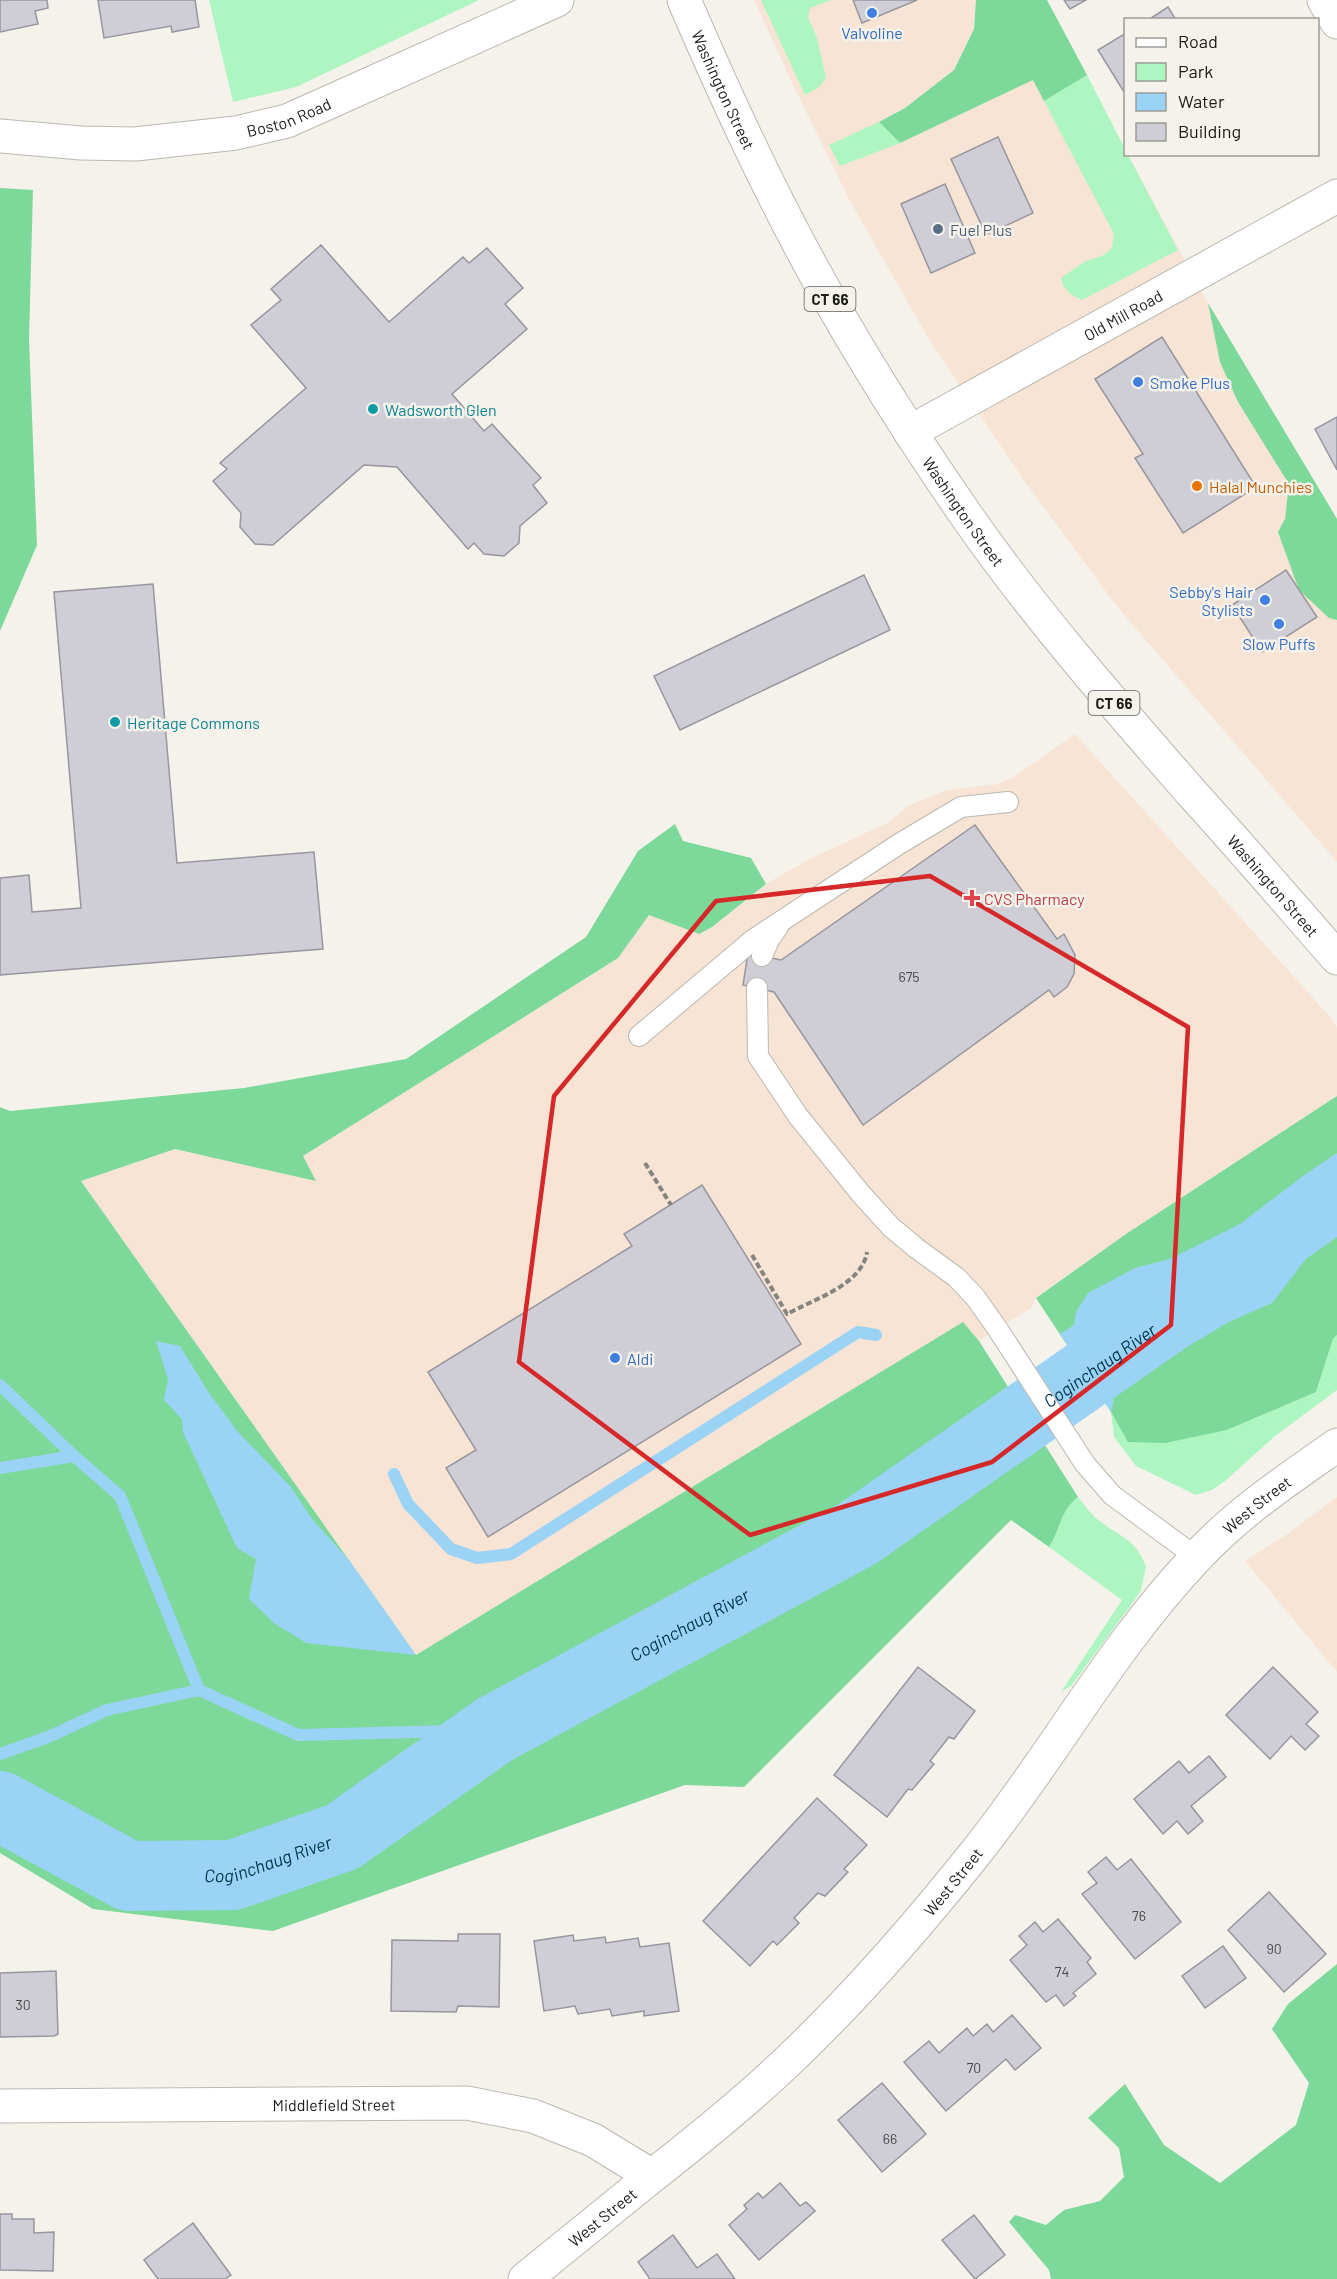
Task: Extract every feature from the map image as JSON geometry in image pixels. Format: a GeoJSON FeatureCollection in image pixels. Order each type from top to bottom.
{"type":"FeatureCollection","features":[{"type":"Feature","properties":{"kind":"main road","name":"Boston Road"},"geometry":{"type":"LineString","coordinates":[[0,136],[81,143],[135,144],[236,134],[296,117],[557,0]]}},
{"type":"Feature","properties":{"kind":"main road","name":"Washington Street"},"geometry":{"type":"LineString","coordinates":[[684,0],[724,91],[784,215],[853,341],[969,520],[1056,634],[1107,696],[1337,958]]}},
{"type":"Feature","properties":{"kind":"main road"},"geometry":{"type":"LineString","coordinates":[[1324,0],[1337,22]]}},
{"type":"Feature","properties":{"kind":"main road","name":"Old Mill Road"},"geometry":{"type":"LineString","coordinates":[[910,432],[1337,196]]}},
{"type":"Feature","properties":{"kind":"main road","name":"West Street"},"geometry":{"type":"LineString","coordinates":[[525,2279],[762,2085],[819,2031],[879,1967],[978,1851],[1025,1788],[1112,1660],[1151,1609],[1196,1557],[1246,1511],[1337,1446]]}},
{"type":"Feature","properties":{"kind":"main road","name":"Middlefield Street"},"geometry":{"type":"LineString","coordinates":[[0,2106],[467,2103],[533,2116],[593,2139],[652,2176]]}},
{"type":"Feature","properties":{"kind":"lane"},"geometry":{"type":"LineString","coordinates":[[639,1036],[754,939],[899,844],[962,807],[1008,802]]}},
{"type":"Feature","properties":{"kind":"lane"},"geometry":{"type":"LineString","coordinates":[[762,956],[770,938],[783,920]]}},
{"type":"Feature","properties":{"kind":"lane"},"geometry":{"type":"LineString","coordinates":[[757,988],[758,1056],[798,1116],[861,1194],[891,1227],[966,1286],[998,1328],[1085,1464],[1112,1495],[1196,1557]]}},
{"type":"Feature","properties":{"kind":"path"},"geometry":{"type":"LineString","coordinates":[[645,1163],[671,1205]]}},
{"type":"Feature","properties":{"kind":"path"},"geometry":{"type":"LineString","coordinates":[[752,1256],[787,1314],[850,1280],[865,1262],[867,1251]]}},
{"type":"Feature","properties":{"kind":"highlighted area"},"geometry":{"type":"Polygon","coordinates":[[[930,876],[1188,1027],[1171,1325],[992,1462],[750,1535],[519,1362],[554,1096],[716,901],[930,876]]]}},
{"type":"Feature","properties":{"kind":"shaded area"},"geometry":{"type":"Polygon","coordinates":[[[754,0],[976,0],[974,29],[954,70],[905,108],[879,122],[900,143],[1033,79],[1124,152],[1124,156],[1129,156],[1208,303],[1337,519],[1337,862],[1115,604],[1023,479],[927,336],[850,201],[754,0]]]}},
{"type":"Feature","properties":{"kind":"shaded area"},"geometry":{"type":"Polygon","coordinates":[[[1075,734],[1332,1019],[1337,1028],[1337,1096],[1126,1234],[1036,1297],[1032,1307],[979,1341],[962,1323],[416,1655],[81,1181],[175,1149],[315,1180],[303,1156],[618,958],[649,915],[699,934],[712,927],[766,884],[808,860],[887,823],[910,805],[947,790],[998,784],[1015,776],[1075,734]]]}},
{"type":"Feature","properties":{"kind":"shaded area"},"geometry":{"type":"Polygon","coordinates":[[[1337,1497],[1337,1672],[1245,1561],[1289,1533],[1337,1497]]]}},
{"type":"Feature","properties":{"kind":"green space"},"geometry":{"type":"Polygon","coordinates":[[[209,0],[479,0],[296,87],[233,102],[209,0]]]}},
{"type":"Feature","properties":{"kind":"green space"},"geometry":{"type":"Polygon","coordinates":[[[761,0],[831,0],[810,8],[808,17],[817,38],[826,78],[819,87],[805,95],[761,0]]]}},
{"type":"Feature","properties":{"kind":"green space"},"geometry":{"type":"Polygon","coordinates":[[[976,0],[1047,0],[1087,75],[1044,101],[1033,80],[900,143],[879,122],[905,108],[954,70],[974,29],[976,0]]]}},
{"type":"Feature","properties":{"kind":"green space"},"geometry":{"type":"Polygon","coordinates":[[[1087,75],[1124,147],[1124,156],[1129,156],[1178,250],[1082,300],[1068,292],[1061,278],[1084,262],[1104,255],[1112,248],[1114,234],[1044,101],[1087,75]]]}},
{"type":"Feature","properties":{"kind":"green space"},"geometry":{"type":"Polygon","coordinates":[[[879,122],[900,143],[840,166],[829,145],[879,122]]]}},
{"type":"Feature","properties":{"kind":"green space"},"geometry":{"type":"Polygon","coordinates":[[[0,188],[33,190],[29,339],[37,545],[0,631],[0,188]]]}},
{"type":"Feature","properties":{"kind":"green space"},"geometry":{"type":"Polygon","coordinates":[[[1208,303],[1337,519],[1337,620],[1329,618],[1299,590],[1278,532],[1285,519],[1289,484],[1238,402],[1220,362],[1208,303]]]}},
{"type":"Feature","properties":{"kind":"green space"},"geometry":{"type":"Polygon","coordinates":[[[675,824],[683,841],[751,858],[766,884],[712,927],[699,934],[649,915],[618,958],[303,1156],[316,1181],[175,1149],[81,1181],[416,1655],[963,1322],[979,1341],[1078,1497],[1067,1509],[1049,1547],[1011,1520],[744,1787],[685,1785],[273,1931],[93,1909],[0,1853],[0,1107],[10,1111],[244,1088],[406,1059],[586,937],[638,851],[675,824]]]}},
{"type":"Feature","properties":{"kind":"green space"},"geometry":{"type":"Polygon","coordinates":[[[1337,1096],[1337,1335],[1333,1339],[1316,1392],[1227,1430],[1165,1443],[1128,1442],[1111,1412],[1036,1298],[1126,1234],[1337,1096]]]}},
{"type":"Feature","properties":{"kind":"green space"},"geometry":{"type":"Polygon","coordinates":[[[1337,1335],[1337,1390],[1275,1436],[1212,1490],[1196,1495],[1136,1466],[1114,1437],[1111,1412],[1129,1442],[1227,1430],[1316,1392],[1333,1339],[1337,1335]]]}},
{"type":"Feature","properties":{"kind":"green space"},"geometry":{"type":"Polygon","coordinates":[[[1078,1497],[1097,1519],[1132,1544],[1146,1567],[1141,1590],[1136,1598],[1071,1686],[1061,1692],[1122,1600],[1049,1547],[1067,1509],[1078,1497]]]}},
{"type":"Feature","properties":{"kind":"green space"},"geometry":{"type":"Polygon","coordinates":[[[1337,1964],[1337,2279],[1051,2279],[1049,2270],[1009,2222],[1015,2215],[1046,2225],[1064,2210],[1100,2201],[1124,2177],[1119,2148],[1088,2118],[1125,2084],[1164,2145],[1220,2183],[1296,2125],[1309,2083],[1272,2029],[1288,2004],[1337,1964]]]}},
{"type":"Feature","properties":{"kind":"water"},"geometry":{"type":"Polygon","coordinates":[[[1337,1153],[1337,1237],[1306,1259],[1272,1303],[1229,1322],[1116,1389],[1111,1412],[1060,1334],[1074,1325],[1076,1312],[1088,1293],[1135,1268],[1170,1259],[1240,1224],[1337,1153]]]}},
{"type":"Feature","properties":{"kind":"water"},"geometry":{"type":"Polygon","coordinates":[[[156,1341],[180,1346],[209,1393],[238,1432],[291,1487],[312,1519],[349,1560],[416,1655],[306,1643],[274,1623],[249,1599],[256,1559],[237,1548],[183,1432],[182,1419],[164,1400],[168,1379],[156,1341]]]}},
{"type":"Feature","properties":{"kind":"building"},"geometry":{"type":"Polygon","coordinates":[[[0,0],[47,0],[48,8],[35,11],[38,24],[0,32],[0,0]]]}},
{"type":"Feature","properties":{"kind":"building"},"geometry":{"type":"Polygon","coordinates":[[[98,0],[195,0],[199,27],[172,32],[171,26],[104,38],[98,0]]]}},
{"type":"Feature","properties":{"kind":"building","name":"Valvoline"},"geometry":{"type":"Polygon","coordinates":[[[853,0],[917,0],[862,23],[853,0]]]}},
{"type":"Feature","properties":{"kind":"building"},"geometry":{"type":"Polygon","coordinates":[[[1064,0],[1086,0],[1070,9],[1064,0]]]}},
{"type":"Feature","properties":{"kind":"building"},"geometry":{"type":"Polygon","coordinates":[[[1168,7],[1175,18],[1151,18],[1168,7]]]}},
{"type":"Feature","properties":{"kind":"building"},"geometry":{"type":"Polygon","coordinates":[[[1124,34],[1124,92],[1098,50],[1124,34]]]}},
{"type":"Feature","properties":{"kind":"building"},"geometry":{"type":"Polygon","coordinates":[[[998,137],[1033,213],[986,235],[951,159],[998,137]]]}},
{"type":"Feature","properties":{"kind":"building","name":"Fuel Plus"},"geometry":{"type":"Polygon","coordinates":[[[945,184],[975,253],[931,273],[901,204],[945,184]]]}},
{"type":"Feature","properties":{"kind":"building","name":"Wadsworth Glen"},"geometry":{"type":"Polygon","coordinates":[[[321,245],[389,322],[463,257],[469,263],[487,248],[523,288],[505,304],[527,329],[452,394],[484,431],[492,424],[541,478],[533,485],[547,503],[520,526],[519,543],[504,556],[484,554],[474,543],[468,549],[397,467],[364,465],[273,545],[255,544],[240,527],[241,513],[213,481],[227,469],[220,463],[306,388],[251,325],[281,300],[271,289],[321,245]]]}},
{"type":"Feature","properties":{"kind":"building"},"geometry":{"type":"Polygon","coordinates":[[[1162,337],[1256,487],[1183,533],[1135,458],[1143,454],[1095,379],[1162,337]]]}},
{"type":"Feature","properties":{"kind":"building"},"geometry":{"type":"Polygon","coordinates":[[[1337,417],[1337,470],[1315,429],[1337,417]]]}},
{"type":"Feature","properties":{"kind":"building"},"geometry":{"type":"Polygon","coordinates":[[[1286,570],[1317,617],[1262,652],[1232,605],[1286,570]]]}},
{"type":"Feature","properties":{"kind":"building"},"geometry":{"type":"Polygon","coordinates":[[[864,575],[890,630],[680,730],[654,676],[864,575]]]}},
{"type":"Feature","properties":{"kind":"building","name":"Heritage Commons"},"geometry":{"type":"Polygon","coordinates":[[[153,584],[177,863],[314,852],[323,949],[0,975],[0,878],[29,875],[32,912],[81,908],[54,592],[153,584]]]}},
{"type":"Feature","properties":{"kind":"building","name":"CVS Pharmacy"},"geometry":{"type":"Polygon","coordinates":[[[975,825],[1057,939],[1064,934],[1075,955],[1074,974],[1067,987],[1054,997],[1049,990],[863,1125],[774,992],[743,985],[748,953],[781,960],[975,825]]]}},
{"type":"Feature","properties":{"kind":"building","name":"Aldi"},"geometry":{"type":"Polygon","coordinates":[[[702,1185],[801,1344],[488,1537],[446,1468],[476,1450],[428,1372],[632,1246],[624,1234],[702,1185]]]}},
{"type":"Feature","properties":{"kind":"building"},"geometry":{"type":"Polygon","coordinates":[[[918,1667],[975,1711],[954,1739],[949,1737],[930,1761],[934,1764],[912,1790],[908,1789],[887,1817],[834,1775],[918,1667]]]}},
{"type":"Feature","properties":{"kind":"building"},"geometry":{"type":"Polygon","coordinates":[[[1273,1667],[1318,1712],[1306,1724],[1319,1736],[1305,1750],[1291,1736],[1270,1759],[1226,1715],[1273,1667]]]}},
{"type":"Feature","properties":{"kind":"building"},"geometry":{"type":"Polygon","coordinates":[[[1209,1756],[1226,1777],[1191,1806],[1203,1821],[1188,1834],[1177,1821],[1163,1834],[1134,1799],[1179,1761],[1189,1773],[1209,1756]]]}},
{"type":"Feature","properties":{"kind":"building"},"geometry":{"type":"Polygon","coordinates":[[[817,1798],[867,1845],[844,1869],[848,1872],[825,1896],[818,1893],[794,1918],[799,1923],[777,1945],[773,1941],[750,1966],[703,1921],[817,1798]]]}},
{"type":"Feature","properties":{"kind":"building"},"geometry":{"type":"Polygon","coordinates":[[[1106,1857],[1117,1870],[1131,1859],[1181,1922],[1135,1959],[1082,1894],[1097,1883],[1088,1872],[1106,1857]]]}},
{"type":"Feature","properties":{"kind":"building"},"geometry":{"type":"Polygon","coordinates":[[[1269,1892],[1326,1954],[1284,1992],[1228,1930],[1269,1892]]]}},
{"type":"Feature","properties":{"kind":"building"},"geometry":{"type":"Polygon","coordinates":[[[1058,1919],[1091,1958],[1087,1962],[1096,1974],[1073,1993],[1076,1996],[1064,2006],[1056,1995],[1046,2002],[1010,1960],[1027,1945],[1019,1936],[1035,1922],[1043,1932],[1058,1919]]]}},
{"type":"Feature","properties":{"kind":"building"},"geometry":{"type":"Polygon","coordinates":[[[458,1934],[500,1934],[499,2007],[458,2006],[456,2012],[391,2011],[392,1940],[458,1941],[458,1934]]]}},
{"type":"Feature","properties":{"kind":"building"},"geometry":{"type":"Polygon","coordinates":[[[573,1935],[574,1941],[605,1937],[606,1943],[638,1938],[640,1947],[669,1943],[679,2011],[644,2016],[644,2011],[612,2016],[610,2009],[578,2014],[575,2006],[544,2011],[534,1941],[573,1935]]]}},
{"type":"Feature","properties":{"kind":"building"},"geometry":{"type":"Polygon","coordinates":[[[1223,1946],[1246,1978],[1205,2008],[1182,1976],[1223,1946]]]}},
{"type":"Feature","properties":{"kind":"building"},"geometry":{"type":"Polygon","coordinates":[[[56,1971],[58,2034],[0,2037],[0,1973],[56,1971]]]}},
{"type":"Feature","properties":{"kind":"building"},"geometry":{"type":"Polygon","coordinates":[[[1012,2015],[1041,2048],[1015,2070],[1006,2059],[946,2111],[904,2062],[929,2041],[939,2053],[967,2028],[973,2036],[987,2024],[993,2032],[1012,2015]]]}},
{"type":"Feature","properties":{"kind":"building"},"geometry":{"type":"Polygon","coordinates":[[[882,2083],[926,2134],[882,2172],[838,2120],[882,2083]]]}},
{"type":"Feature","properties":{"kind":"building"},"geometry":{"type":"Polygon","coordinates":[[[780,2183],[800,2206],[806,2202],[815,2211],[759,2260],[729,2225],[747,2209],[744,2205],[758,2193],[763,2198],[780,2183]]]}},
{"type":"Feature","properties":{"kind":"building"},"geometry":{"type":"Polygon","coordinates":[[[0,2214],[12,2214],[12,2219],[34,2219],[34,2233],[54,2232],[53,2271],[0,2270],[0,2214]]]}},
{"type":"Feature","properties":{"kind":"building"},"geometry":{"type":"Polygon","coordinates":[[[974,2215],[1005,2255],[975,2279],[942,2240],[974,2215]]]}},
{"type":"Feature","properties":{"kind":"building"},"geometry":{"type":"Polygon","coordinates":[[[193,2223],[231,2275],[225,2279],[158,2279],[144,2260],[193,2223]]]}},
{"type":"Feature","properties":{"kind":"building"},"geometry":{"type":"Polygon","coordinates":[[[673,2235],[697,2268],[717,2254],[735,2279],[650,2279],[638,2262],[673,2235]]]}},
{"type":"Feature","properties":{"kind":"waterway","name":"Coginchaug River"},"geometry":{"type":"LineString","coordinates":[[0,1806],[129,1876],[233,1875],[342,1837],[494,1730],[857,1534],[1166,1319]]}},
{"type":"Feature","properties":{"kind":"waterway"},"geometry":{"type":"LineString","coordinates":[[394,1474],[408,1504],[451,1549],[477,1558],[511,1554],[858,1332],[876,1335]]}},
{"type":"Feature","properties":{"kind":"waterway"},"geometry":{"type":"LineString","coordinates":[[0,1385],[74,1456]]}},
{"type":"Feature","properties":{"kind":"waterway"},"geometry":{"type":"LineString","coordinates":[[0,1468],[74,1456],[120,1496],[199,1690],[298,1735],[494,1730]]}},
{"type":"Feature","properties":{"kind":"waterway"},"geometry":{"type":"LineString","coordinates":[[0,1754],[48,1737],[107,1710],[199,1690]]}},
{"type":"Feature","properties":{"kind":"place","name":"Valvoline"},"geometry":{"type":"Point","coordinates":[872,13]}},
{"type":"Feature","properties":{"kind":"place","name":"Fuel Plus"},"geometry":{"type":"Point","coordinates":[938,229]}},
{"type":"Feature","properties":{"kind":"place","name":"Smoke Plus"},"geometry":{"type":"Point","coordinates":[1138,382]}},
{"type":"Feature","properties":{"kind":"place","name":"Wadsworth Glen"},"geometry":{"type":"Point","coordinates":[373,409]}},
{"type":"Feature","properties":{"kind":"place","name":"Halal Munchies"},"geometry":{"type":"Point","coordinates":[1197,486]}},
{"type":"Feature","properties":{"kind":"place","name":"Sebby's Hair Stylists"},"geometry":{"type":"Point","coordinates":[1265,600]}},
{"type":"Feature","properties":{"kind":"place","name":"Slow Puffs"},"geometry":{"type":"Point","coordinates":[1279,624]}},
{"type":"Feature","properties":{"kind":"place","name":"Heritage Commons"},"geometry":{"type":"Point","coordinates":[115,722]}},
{"type":"Feature","properties":{"kind":"place","name":"CVS Pharmacy"},"geometry":{"type":"Point","coordinates":[972,898]}},
{"type":"Feature","properties":{"kind":"place","name":"Aldi"},"geometry":{"type":"Point","coordinates":[615,1358]}}]}
